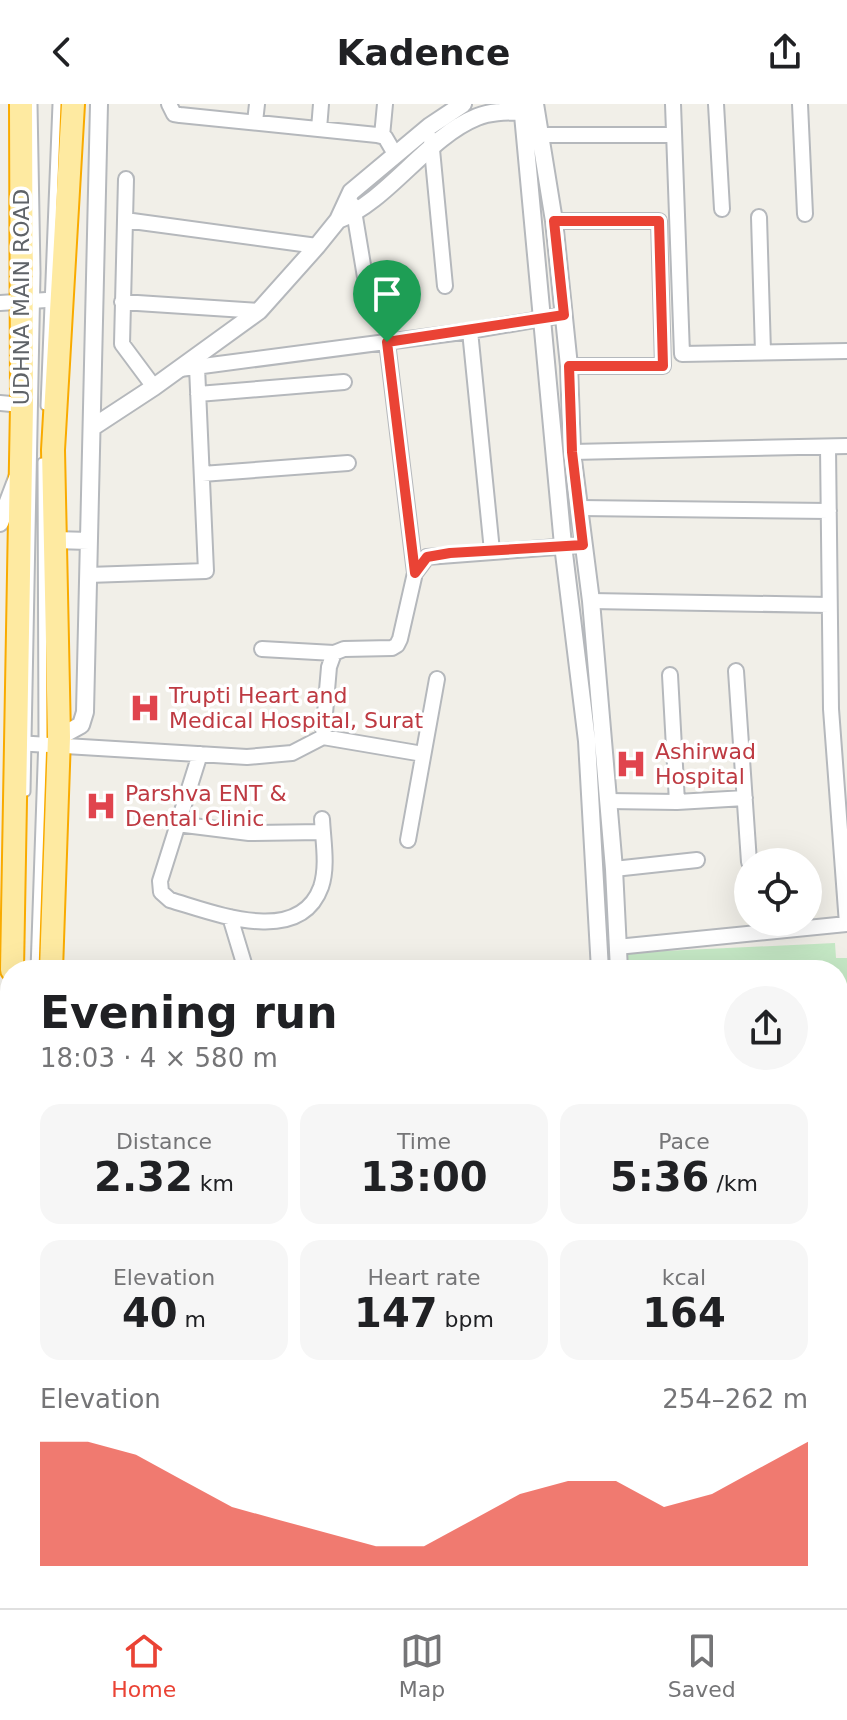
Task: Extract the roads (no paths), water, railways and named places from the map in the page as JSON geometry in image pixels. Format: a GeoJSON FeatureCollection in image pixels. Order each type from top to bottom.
{"type":"FeatureCollection","features":[{"type":"Feature","properties":{"kind":"highway","name":"UDHNA MAIN ROAD"},"geometry":{"type":"LineString","coordinates":[[13,960],[40,743],[11,404],[33,300],[21,104]]}},
{"type":"Feature","properties":{"kind":"highway"},"geometry":{"type":"LineString","coordinates":[[51,960],[40,743],[55,540],[53,450],[33,300],[73,104]]}},
{"type":"Feature","properties":{"kind":"street"},"geometry":{"type":"LineString","coordinates":[[40,743],[81,725],[85,712],[99,104]]}},
{"type":"Feature","properties":{"kind":"street"},"geometry":{"type":"LineString","coordinates":[[169,104],[174,114],[180,115],[382,136],[395,154]]}},
{"type":"Feature","properties":{"kind":"street"},"geometry":{"type":"LineString","coordinates":[[255,122],[257,104]]}},
{"type":"Feature","properties":{"kind":"street"},"geometry":{"type":"LineString","coordinates":[[319,129],[321,104]]}},
{"type":"Feature","properties":{"kind":"street"},"geometry":{"type":"LineString","coordinates":[[382,136],[385,104]]}},
{"type":"Feature","properties":{"kind":"street"},"geometry":{"type":"LineString","coordinates":[[93,427],[259,311],[338,220],[351,192],[430,126],[463,104]]}},
{"type":"Feature","properties":{"kind":"street"},"geometry":{"type":"LineString","coordinates":[[673,104],[682,354],[847,351]]}},
{"type":"Feature","properties":{"kind":"street"},"geometry":{"type":"LineString","coordinates":[[716,104],[722,209]]}},
{"type":"Feature","properties":{"kind":"street"},"geometry":{"type":"LineString","coordinates":[[800,104],[805,214]]}},
{"type":"Feature","properties":{"kind":"street"},"geometry":{"type":"LineString","coordinates":[[528,108],[538,135],[554,221],[564,315],[572,452],[591,601],[614,869],[618,960]]}},
{"type":"Feature","properties":{"kind":"street"},"geometry":{"type":"LineString","coordinates":[[338,220],[355,213],[432,148],[476,117],[528,108]]}},
{"type":"Feature","properties":{"kind":"street"},"geometry":{"type":"LineString","coordinates":[[528,108],[541,319],[563,545],[587,741],[599,960]]}},
{"type":"Feature","properties":{"kind":"street"},"geometry":{"type":"LineString","coordinates":[[430,126],[445,286]]}},
{"type":"Feature","properties":{"kind":"street"},"geometry":{"type":"LineString","coordinates":[[538,135],[674,135]]}},
{"type":"Feature","properties":{"kind":"street"},"geometry":{"type":"LineString","coordinates":[[126,179],[122,344],[154,387]]}},
{"type":"Feature","properties":{"kind":"street"},"geometry":{"type":"LineString","coordinates":[[351,192],[368,295]]}},
{"type":"Feature","properties":{"kind":"street"},"geometry":{"type":"LineString","coordinates":[[759,217],[763,352]]}},
{"type":"Feature","properties":{"kind":"street"},"geometry":{"type":"LineString","coordinates":[[125,220],[317,246]]}},
{"type":"Feature","properties":{"kind":"street"},"geometry":{"type":"LineString","coordinates":[[554,221],[659,221],[663,366],[569,366]]}},
{"type":"Feature","properties":{"kind":"street"},"geometry":{"type":"LineString","coordinates":[[122,302],[259,311]]}},
{"type":"Feature","properties":{"kind":"street"},"geometry":{"type":"LineString","coordinates":[[179,369],[470,331],[564,315]]}},
{"type":"Feature","properties":{"kind":"street"},"geometry":{"type":"LineString","coordinates":[[470,331],[492,551]]}},
{"type":"Feature","properties":{"kind":"street"},"geometry":{"type":"LineString","coordinates":[[262,649],[334,653],[344,649],[392,648],[397,645],[415,573],[387,342]]}},
{"type":"Feature","properties":{"kind":"street"},"geometry":{"type":"LineString","coordinates":[[88,575],[206,571],[197,367]]}},
{"type":"Feature","properties":{"kind":"street"},"geometry":{"type":"LineString","coordinates":[[198,394],[344,382]]}},
{"type":"Feature","properties":{"kind":"street"},"geometry":{"type":"LineString","coordinates":[[572,452],[847,446]]}},
{"type":"Feature","properties":{"kind":"street"},"geometry":{"type":"LineString","coordinates":[[822,925],[847,924],[831,709],[828,447]]}},
{"type":"Feature","properties":{"kind":"street"},"geometry":{"type":"LineString","coordinates":[[202,474],[348,463]]}},
{"type":"Feature","properties":{"kind":"street"},"geometry":{"type":"LineString","coordinates":[[0,523],[19,473]]}},
{"type":"Feature","properties":{"kind":"street"},"geometry":{"type":"LineString","coordinates":[[580,508],[829,511]]}},
{"type":"Feature","properties":{"kind":"street"},"geometry":{"type":"LineString","coordinates":[[55,540],[89,541]]}},
{"type":"Feature","properties":{"kind":"street"},"geometry":{"type":"LineString","coordinates":[[415,573],[427,557],[583,545]]}},
{"type":"Feature","properties":{"kind":"street"},"geometry":{"type":"LineString","coordinates":[[591,601],[829,605]]}},
{"type":"Feature","properties":{"kind":"street"},"geometry":{"type":"LineString","coordinates":[[323,737],[329,667],[334,653]]}},
{"type":"Feature","properties":{"kind":"street"},"geometry":{"type":"LineString","coordinates":[[736,671],[748,848]]}},
{"type":"Feature","properties":{"kind":"street"},"geometry":{"type":"LineString","coordinates":[[670,675],[677,802]]}},
{"type":"Feature","properties":{"kind":"street"},"geometry":{"type":"LineString","coordinates":[[408,840],[437,679]]}},
{"type":"Feature","properties":{"kind":"street"},"geometry":{"type":"LineString","coordinates":[[831,709],[847,709]]}},
{"type":"Feature","properties":{"kind":"street"},"geometry":{"type":"LineString","coordinates":[[40,743],[247,757],[292,753],[323,737],[423,754]]}},
{"type":"Feature","properties":{"kind":"street"},"geometry":{"type":"LineString","coordinates":[[177,824],[249,833],[322,826],[325,864],[321,887],[312,903],[291,918],[256,923],[170,900],[161,892],[163,868],[177,824],[200,754]]}},
{"type":"Feature","properties":{"kind":"street"},"geometry":{"type":"LineString","coordinates":[[608,801],[677,802],[745,798]]}},
{"type":"Feature","properties":{"kind":"street"},"geometry":{"type":"LineString","coordinates":[[614,869],[697,860]]}},
{"type":"Feature","properties":{"kind":"street"},"geometry":{"type":"LineString","coordinates":[[230,917],[243,960]]}},
{"type":"Feature","properties":{"kind":"street"},"geometry":{"type":"LineString","coordinates":[[617,947],[734,931]]}},
{"type":"Feature","properties":{"kind":"lane"},"geometry":{"type":"LineString","coordinates":[[26,804],[40,743],[33,104]]}},
{"type":"Feature","properties":{"kind":"lane"},"geometry":{"type":"LineString","coordinates":[[44,417],[33,300],[57,104]]}},
{"type":"Feature","properties":{"kind":"lane"},"geometry":{"type":"LineString","coordinates":[[35,960],[43,447]]}},
{"type":"Feature","properties":{"kind":"place","name":"Trupti Heart and Medical Hospital, Surat"},"geometry":{"type":"Point","coordinates":[145,708]}},
{"type":"Feature","properties":{"kind":"place","name":"Ashirwad Hospital"},"geometry":{"type":"Point","coordinates":[631,764]}},
{"type":"Feature","properties":{"kind":"place","name":"Parshva ENT & Dental Clinic"},"geometry":{"type":"Point","coordinates":[101,806]}}]}
